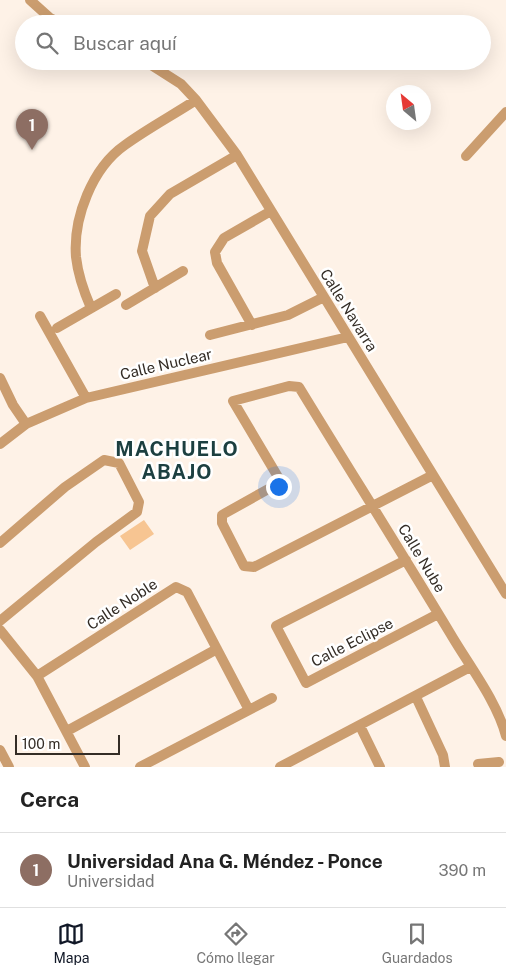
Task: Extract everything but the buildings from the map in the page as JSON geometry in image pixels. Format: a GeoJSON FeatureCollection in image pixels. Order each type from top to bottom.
{"type":"FeatureCollection","features":[{"type":"Feature","properties":{"kind":"street"},"geometry":{"type":"LineString","coordinates":[[30,0],[47,15]]}},
{"type":"Feature","properties":{"kind":"street","name":"Calle Navarra"},"geometry":{"type":"LineString","coordinates":[[159,70],[181,84],[196,100],[237,155],[506,594]]}},
{"type":"Feature","properties":{"kind":"street"},"geometry":{"type":"LineString","coordinates":[[91,308],[81,284],[76,256],[78,226],[89,189],[104,165],[123,146],[196,100]]}},
{"type":"Feature","properties":{"kind":"street"},"geometry":{"type":"LineString","coordinates":[[466,156],[506,112]]}},
{"type":"Feature","properties":{"kind":"street"},"geometry":{"type":"LineString","coordinates":[[155,288],[142,251],[150,216],[170,194],[237,155]]}},
{"type":"Feature","properties":{"kind":"street"},"geometry":{"type":"LineString","coordinates":[[252,326],[216,263],[215,252],[224,238],[271,211]]}},
{"type":"Feature","properties":{"kind":"street"},"geometry":{"type":"LineString","coordinates":[[126,304],[183,271]]}},
{"type":"Feature","properties":{"kind":"street"},"geometry":{"type":"LineString","coordinates":[[56,328],[116,294]]}},
{"type":"Feature","properties":{"kind":"street"},"geometry":{"type":"LineString","coordinates":[[210,335],[252,326],[288,315],[324,297]]}},
{"type":"Feature","properties":{"kind":"street"},"geometry":{"type":"LineString","coordinates":[[40,316],[86,398]]}},
{"type":"Feature","properties":{"kind":"street","name":"Calle Nuclear"},"geometry":{"type":"LineString","coordinates":[[0,444],[26,424],[86,398],[348,337]]}},
{"type":"Feature","properties":{"kind":"street"},"geometry":{"type":"LineString","coordinates":[[0,378],[13,405],[26,424]]}},
{"type":"Feature","properties":{"kind":"street","name":"Calle Nube"},"geometry":{"type":"LineString","coordinates":[[372,506],[254,567],[244,566],[222,523],[222,515],[281,482],[233,400],[289,386],[299,387],[406,560],[470,667],[502,722],[506,736]]}},
{"type":"Feature","properties":{"kind":"street"},"geometry":{"type":"LineString","coordinates":[[0,543],[65,487],[104,460],[119,463],[139,502],[138,512],[96,542],[0,621]]}},
{"type":"Feature","properties":{"kind":"street"},"geometry":{"type":"LineString","coordinates":[[372,506],[433,475]]}},
{"type":"Feature","properties":{"kind":"street","name":"Calle Eclipse"},"geometry":{"type":"LineString","coordinates":[[406,560],[276,626],[306,682],[438,614]]}},
{"type":"Feature","properties":{"kind":"street","name":"Calle Noble"},"geometry":{"type":"LineString","coordinates":[[37,676],[176,588],[186,592],[249,710]]}},
{"type":"Feature","properties":{"kind":"street"},"geometry":{"type":"LineString","coordinates":[[0,630],[37,676],[85,767]]}},
{"type":"Feature","properties":{"kind":"street"},"geometry":{"type":"LineString","coordinates":[[67,731],[217,649]]}},
{"type":"Feature","properties":{"kind":"street"},"geometry":{"type":"LineString","coordinates":[[280,767],[470,667]]}},
{"type":"Feature","properties":{"kind":"street"},"geometry":{"type":"LineString","coordinates":[[416,697],[443,755],[445,767]]}},
{"type":"Feature","properties":{"kind":"street"},"geometry":{"type":"LineString","coordinates":[[140,767],[272,698]]}},
{"type":"Feature","properties":{"kind":"street"},"geometry":{"type":"LineString","coordinates":[[360,726],[380,767]]}},
{"type":"Feature","properties":{"kind":"street"},"geometry":{"type":"LineString","coordinates":[[0,750],[9,767]]}},
{"type":"Feature","properties":{"kind":"street"},"geometry":{"type":"LineString","coordinates":[[478,764],[500,763]]}},
{"type":"Feature","properties":{"kind":"shaded area"},"geometry":{"type":"Polygon","coordinates":[[[144,520],[154,534],[130,550],[120,536],[144,520]]]}},
{"type":"Feature","properties":{"kind":"place","name":"Universidad Ana G. Méndez - Ponce"},"geometry":{"type":"Point","coordinates":[32,150]}},
{"type":"Feature","properties":{"kind":"district","name":"MACHUELO ABAJO"},"geometry":{"type":"Point","coordinates":[177,460]}}]}
